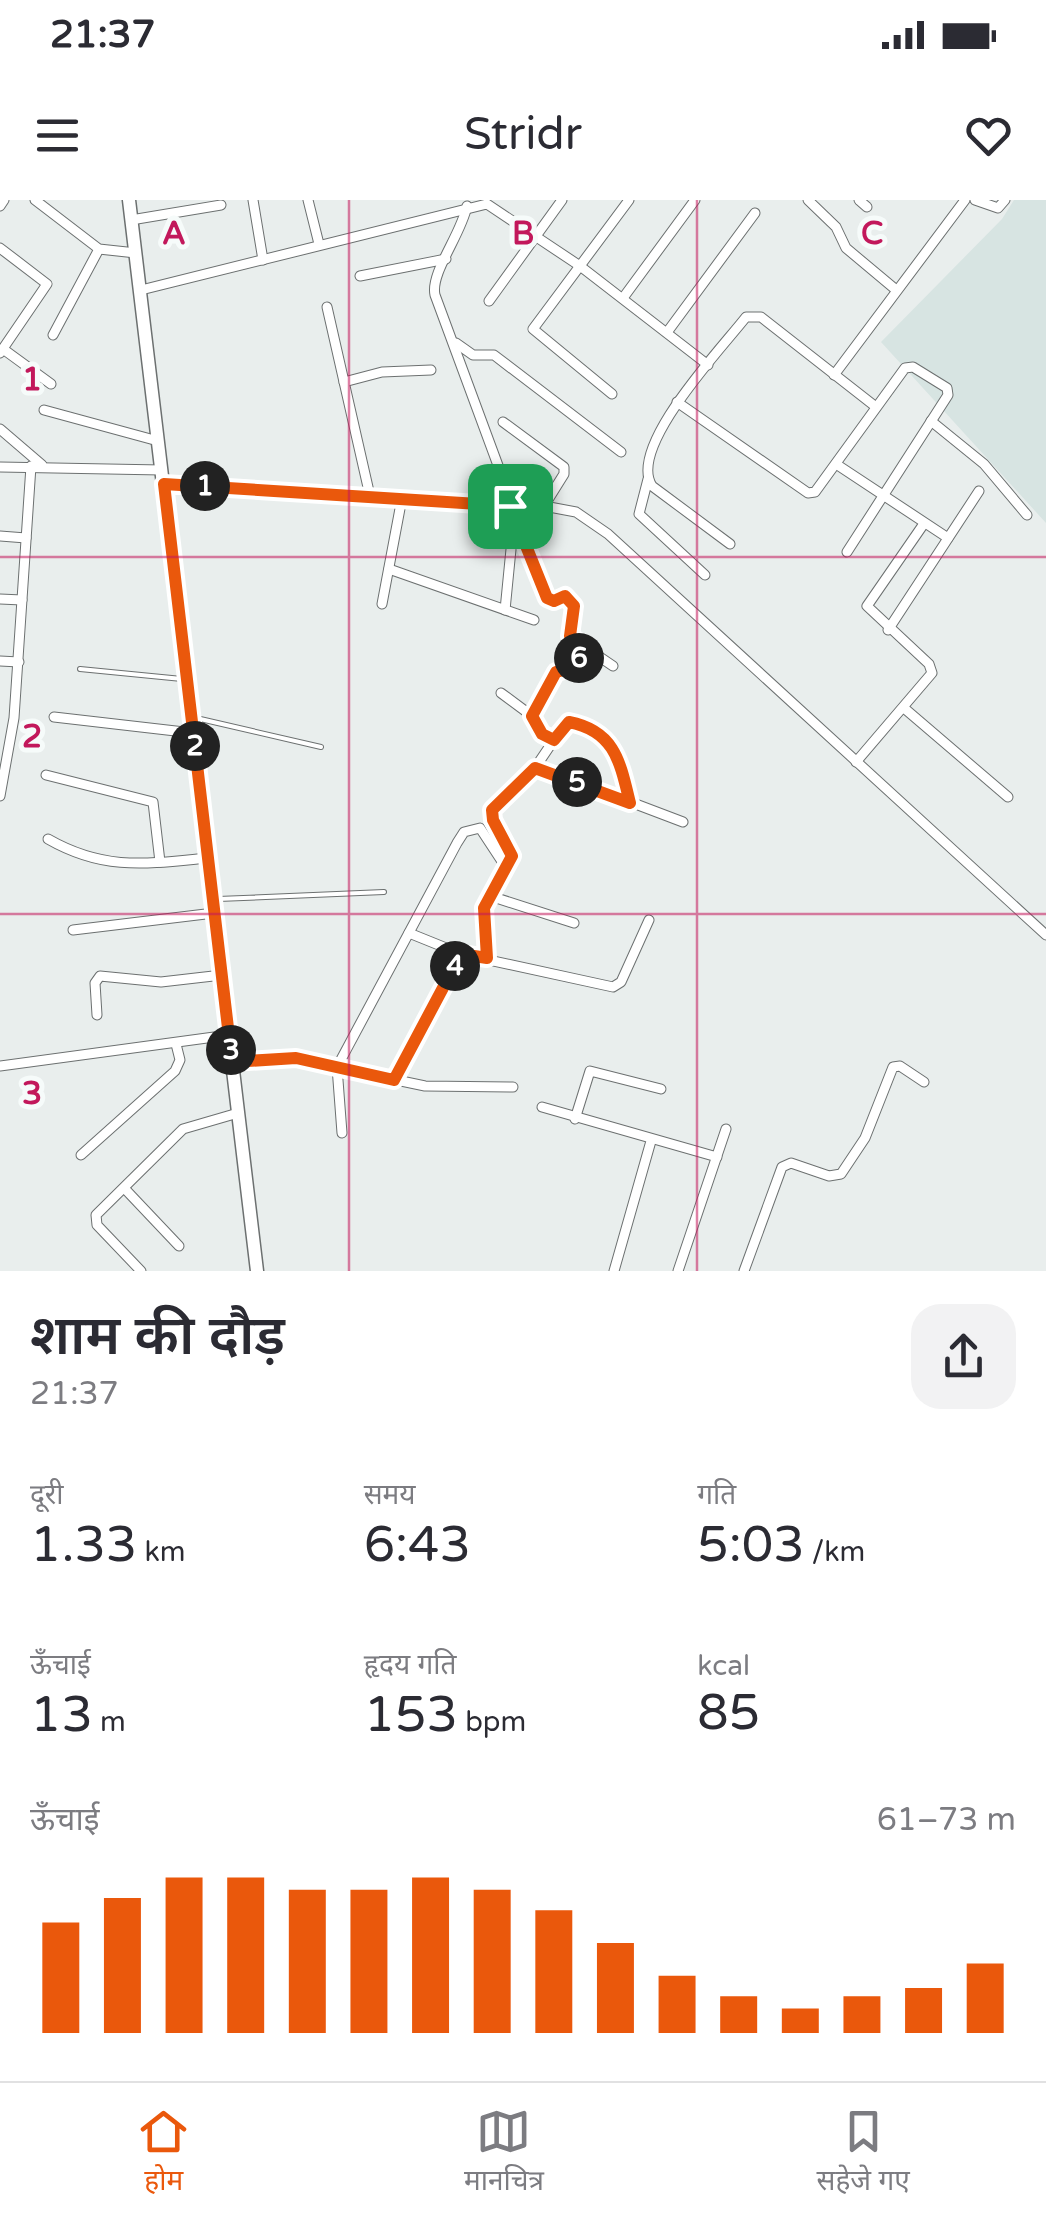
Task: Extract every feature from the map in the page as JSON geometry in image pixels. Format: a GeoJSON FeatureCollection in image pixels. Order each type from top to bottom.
{"type":"FeatureCollection","features":[{"type":"Feature","properties":{"kind":"main road"},"geometry":{"type":"LineString","coordinates":[[129,200],[257,1271]]}},
{"type":"Feature","properties":{"kind":"street"},"geometry":{"type":"LineString","coordinates":[[35,200],[99,249],[136,253]]}},
{"type":"Feature","properties":{"kind":"street"},"geometry":{"type":"LineString","coordinates":[[253,200],[263,260]]}},
{"type":"Feature","properties":{"kind":"street"},"geometry":{"type":"LineString","coordinates":[[308,200],[319,244]]}},
{"type":"Feature","properties":{"kind":"street"},"geometry":{"type":"LineString","coordinates":[[488,301],[562,200]]}},
{"type":"Feature","properties":{"kind":"street"},"geometry":{"type":"LineString","coordinates":[[612,394],[534,329],[629,200]]}},
{"type":"Feature","properties":{"kind":"street"},"geometry":{"type":"LineString","coordinates":[[623,298],[696,200]]}},
{"type":"Feature","properties":{"kind":"street"},"geometry":{"type":"LineString","coordinates":[[808,200],[836,227],[846,248],[894,289]]}},
{"type":"Feature","properties":{"kind":"street"},"geometry":{"type":"LineString","coordinates":[[834,375],[894,289],[964,200]]}},
{"type":"Feature","properties":{"kind":"street"},"geometry":{"type":"LineString","coordinates":[[976,200],[989,208],[998,208],[1005,200]]}},
{"type":"Feature","properties":{"kind":"street"},"geometry":{"type":"LineString","coordinates":[[141,290],[473,203],[498,208],[668,331],[708,365]]}},
{"type":"Feature","properties":{"kind":"street"},"geometry":{"type":"LineString","coordinates":[[473,203],[433,284],[512,511],[547,598],[554,601],[565,596],[574,606],[570,636],[614,666]]}},
{"type":"Feature","properties":{"kind":"street"},"geometry":{"type":"LineString","coordinates":[[132,220],[221,205]]}},
{"type":"Feature","properties":{"kind":"street"},"geometry":{"type":"LineString","coordinates":[[668,331],[755,212]]}},
{"type":"Feature","properties":{"kind":"street"},"geometry":{"type":"LineString","coordinates":[[0,248],[48,284],[1,351],[51,384]]}},
{"type":"Feature","properties":{"kind":"street"},"geometry":{"type":"LineString","coordinates":[[52,334],[99,249]]}},
{"type":"Feature","properties":{"kind":"street"},"geometry":{"type":"LineString","coordinates":[[360,276],[446,259]]}},
{"type":"Feature","properties":{"kind":"street"},"geometry":{"type":"LineString","coordinates":[[328,307],[370,496]]}},
{"type":"Feature","properties":{"kind":"street"},"geometry":{"type":"LineString","coordinates":[[705,575],[639,514],[660,428],[753,314],[876,407]]}},
{"type":"Feature","properties":{"kind":"street"},"geometry":{"type":"LineString","coordinates":[[454,342],[472,355],[494,355],[621,452]]}},
{"type":"Feature","properties":{"kind":"street"},"geometry":{"type":"LineString","coordinates":[[678,402],[802,492],[815,492],[910,366],[948,390],[847,552]]}},
{"type":"Feature","properties":{"kind":"street"},"geometry":{"type":"LineString","coordinates":[[344,382],[382,372],[431,370]]}},
{"type":"Feature","properties":{"kind":"street"},"geometry":{"type":"LineString","coordinates":[[44,410],[158,441]]}},
{"type":"Feature","properties":{"kind":"street"},"geometry":{"type":"LineString","coordinates":[[932,421],[984,464],[1027,515]]}},
{"type":"Feature","properties":{"kind":"street"},"geometry":{"type":"LineString","coordinates":[[503,422],[564,466],[564,474],[544,506]]}},
{"type":"Feature","properties":{"kind":"street"},"geometry":{"type":"LineString","coordinates":[[0,429],[37,465]]}},
{"type":"Feature","properties":{"kind":"street"},"geometry":{"type":"LineString","coordinates":[[836,464],[948,538]]}},
{"type":"Feature","properties":{"kind":"street"},"geometry":{"type":"LineString","coordinates":[[0,794],[20,662],[26,538],[37,465]]}},
{"type":"Feature","properties":{"kind":"street"},"geometry":{"type":"LineString","coordinates":[[0,467],[37,465],[512,511],[544,506],[576,512],[608,534],[1046,935]]}},
{"type":"Feature","properties":{"kind":"street"},"geometry":{"type":"LineString","coordinates":[[648,480],[730,544]]}},
{"type":"Feature","properties":{"kind":"street"},"geometry":{"type":"LineString","coordinates":[[888,630],[980,491]]}},
{"type":"Feature","properties":{"kind":"street"},"geometry":{"type":"LineString","coordinates":[[382,604],[402,498]]}},
{"type":"Feature","properties":{"kind":"street"},"geometry":{"type":"LineString","coordinates":[[505,610],[512,511]]}},
{"type":"Feature","properties":{"kind":"street"},"geometry":{"type":"LineString","coordinates":[[856,762],[931,678],[931,668],[869,612],[869,600],[923,525]]}},
{"type":"Feature","properties":{"kind":"street"},"geometry":{"type":"LineString","coordinates":[[0,536],[26,538]]}},
{"type":"Feature","properties":{"kind":"street"},"geometry":{"type":"LineString","coordinates":[[388,569],[534,620]]}},
{"type":"Feature","properties":{"kind":"street"},"geometry":{"type":"LineString","coordinates":[[0,599],[22,600]]}},
{"type":"Feature","properties":{"kind":"street"},"geometry":{"type":"LineString","coordinates":[[532,716],[556,672],[571,668],[587,648]]}},
{"type":"Feature","properties":{"kind":"street"},"geometry":{"type":"LineString","coordinates":[[0,661],[20,662]]}},
{"type":"Feature","properties":{"kind":"street"},"geometry":{"type":"LineString","coordinates":[[501,693],[532,716],[542,734],[554,740]]}},
{"type":"Feature","properties":{"kind":"street"},"geometry":{"type":"LineString","coordinates":[[904,708],[1008,797]]}},
{"type":"Feature","properties":{"kind":"street"},"geometry":{"type":"LineString","coordinates":[[54,718],[193,733]]}},
{"type":"Feature","properties":{"kind":"street"},"geometry":{"type":"LineString","coordinates":[[487,958],[487,895],[512,851],[493,820],[492,810],[535,768],[569,722],[606,737],[618,756],[630,803]]}},
{"type":"Feature","properties":{"kind":"street"},"geometry":{"type":"LineString","coordinates":[[535,768],[683,822]]}},
{"type":"Feature","properties":{"kind":"street"},"geometry":{"type":"LineString","coordinates":[[46,775],[148,798],[156,808],[160,862]]}},
{"type":"Feature","properties":{"kind":"street"},"geometry":{"type":"LineString","coordinates":[[342,1133],[337,1068],[464,832],[480,828],[505,866]]}},
{"type":"Feature","properties":{"kind":"street"},"geometry":{"type":"LineString","coordinates":[[48,839],[80,858],[102,863],[208,858]]}},
{"type":"Feature","properties":{"kind":"street"},"geometry":{"type":"LineString","coordinates":[[487,895],[574,923]]}},
{"type":"Feature","properties":{"kind":"street"},"geometry":{"type":"LineString","coordinates":[[73,930],[214,906]]}},
{"type":"Feature","properties":{"kind":"street"},"geometry":{"type":"LineString","coordinates":[[408,933],[461,954],[618,986],[649,920]]}},
{"type":"Feature","properties":{"kind":"street"},"geometry":{"type":"LineString","coordinates":[[394,1080],[461,954]]}},
{"type":"Feature","properties":{"kind":"street"},"geometry":{"type":"LineString","coordinates":[[96,1015],[95,984],[100,976],[161,982],[222,975]]}},
{"type":"Feature","properties":{"kind":"street"},"geometry":{"type":"LineString","coordinates":[[0,1066],[229,1035]]}},
{"type":"Feature","properties":{"kind":"street"},"geometry":{"type":"LineString","coordinates":[[81,1155],[175,1070],[180,1060],[176,1044]]}},
{"type":"Feature","properties":{"kind":"street"},"geometry":{"type":"LineString","coordinates":[[232,1062],[296,1058],[451,1088],[513,1088]]}},
{"type":"Feature","properties":{"kind":"street"},"geometry":{"type":"LineString","coordinates":[[744,1271],[782,1167],[791,1163],[829,1176],[841,1174],[865,1138],[892,1067],[900,1066],[924,1082]]}},
{"type":"Feature","properties":{"kind":"street"},"geometry":{"type":"LineString","coordinates":[[575,1119],[590,1071],[661,1088]]}},
{"type":"Feature","properties":{"kind":"street"},"geometry":{"type":"LineString","coordinates":[[542,1107],[650,1141],[717,1157]]}},
{"type":"Feature","properties":{"kind":"street"},"geometry":{"type":"LineString","coordinates":[[141,1271],[95,1222],[96,1215],[183,1129],[238,1113]]}},
{"type":"Feature","properties":{"kind":"street"},"geometry":{"type":"LineString","coordinates":[[678,1271],[726,1129]]}},
{"type":"Feature","properties":{"kind":"street"},"geometry":{"type":"LineString","coordinates":[[614,1271],[650,1141]]}},
{"type":"Feature","properties":{"kind":"street"},"geometry":{"type":"LineString","coordinates":[[125,1188],[178,1246]]}},
{"type":"Feature","properties":{"kind":"lane"},"geometry":{"type":"LineString","coordinates":[[80,669],[187,679]]}},
{"type":"Feature","properties":{"kind":"lane"},"geometry":{"type":"LineString","coordinates":[[191,717],[321,748]]}},
{"type":"Feature","properties":{"kind":"lane"},"geometry":{"type":"LineString","coordinates":[[214,906],[384,892]]}},
{"type":"Feature","properties":{"kind":"shaded area"},"geometry":{"type":"Polygon","coordinates":[[[1014,200],[1046,200],[1046,523],[881,342],[1002,219],[1014,200]]]}},
{"type":"Feature","properties":{"kind":"route"},"geometry":{"type":"LineString","coordinates":[[164,484],[510,506],[547,598],[554,601],[562,595],[574,606],[576,618],[570,636],[587,648],[571,668],[556,672],[532,716],[542,734],[554,740],[569,722],[606,737],[618,756],[630,803],[535,768],[496,804],[493,820],[512,856],[487,895],[487,958],[461,954],[394,1080],[296,1058],[232,1062],[164,484]]}}]}
